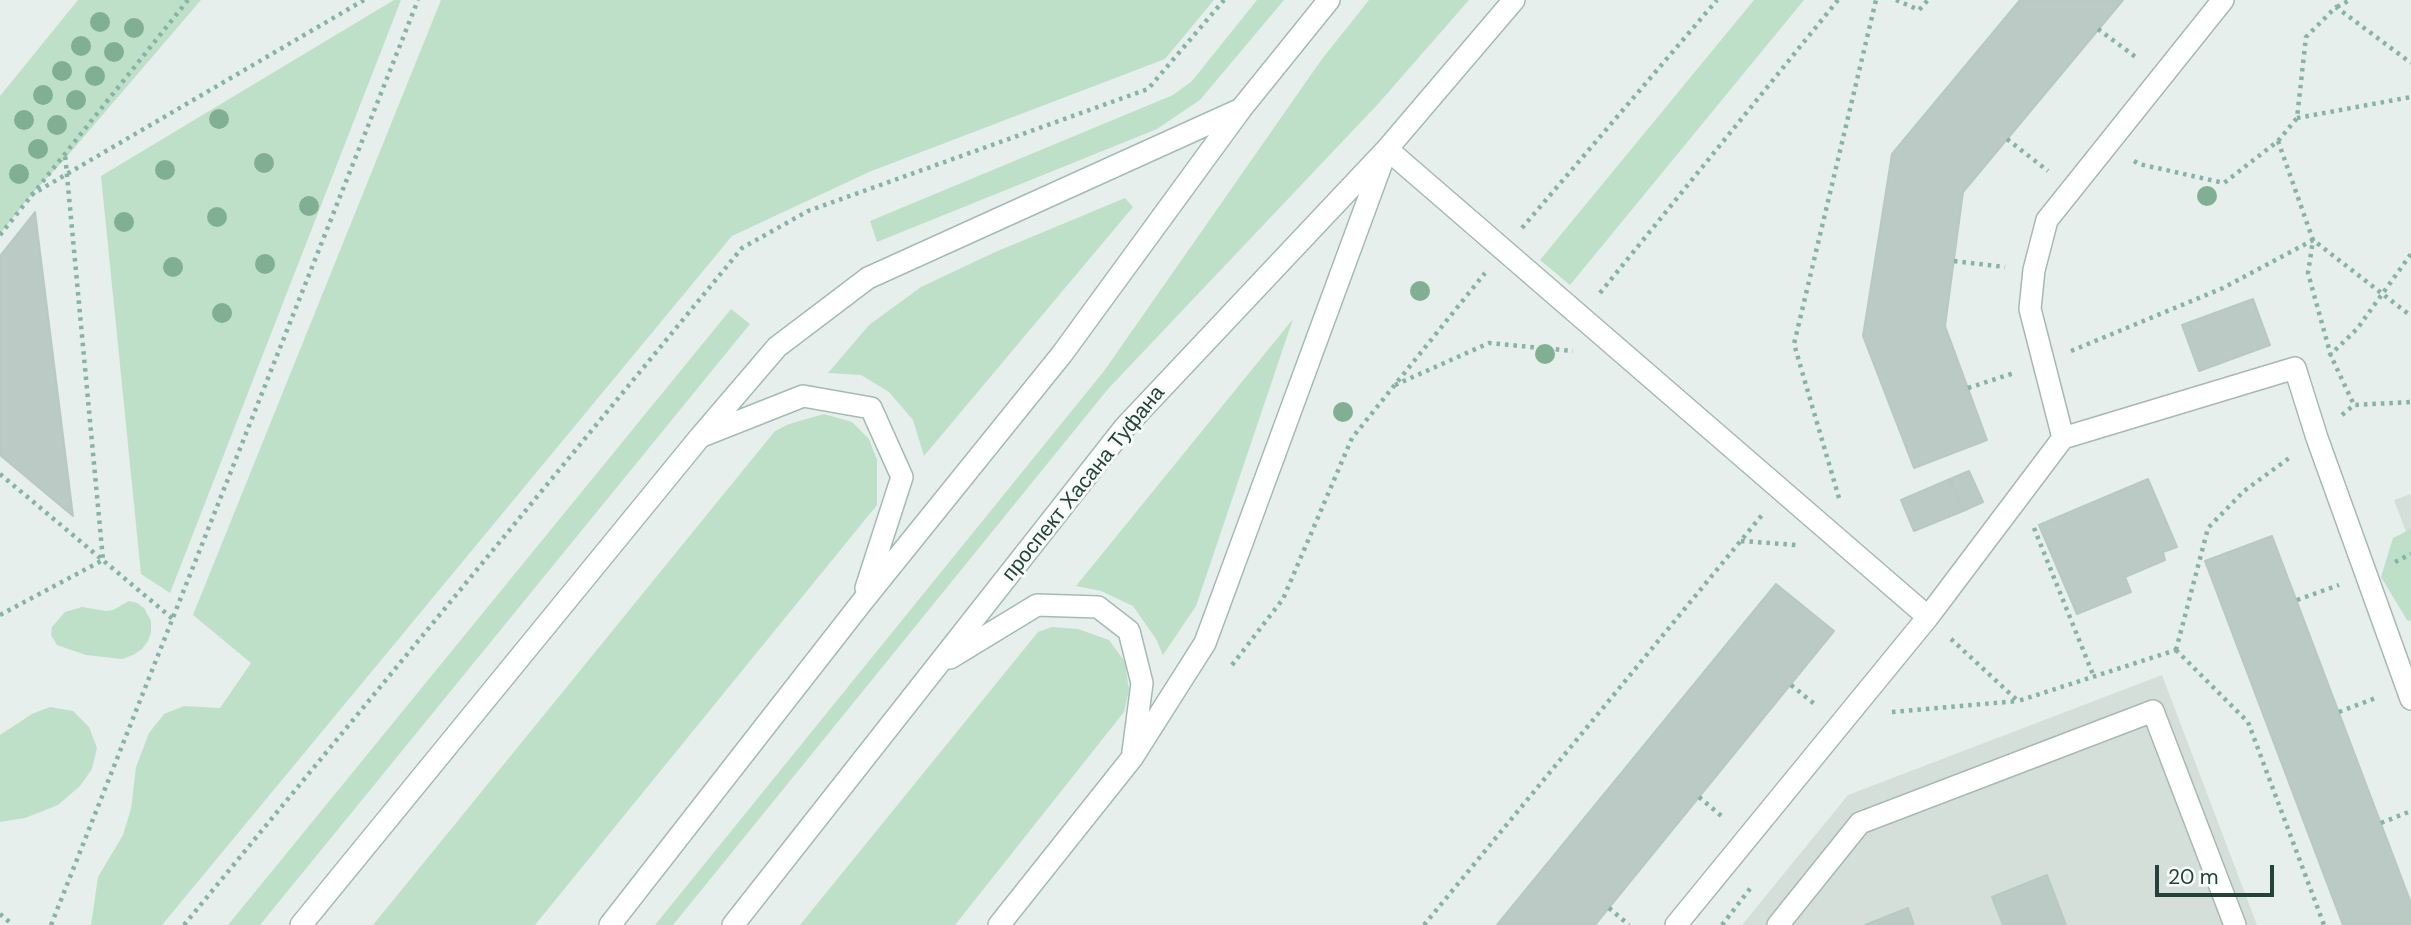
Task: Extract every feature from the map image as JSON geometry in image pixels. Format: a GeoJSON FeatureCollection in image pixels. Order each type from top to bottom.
{"type":"FeatureCollection","features":[{"type":"Feature","properties":{"kind":"main road"},"geometry":{"type":"LineString","coordinates":[[610,925],[862,602],[1062,354],[1241,109],[1329,0]]}},
{"type":"Feature","properties":{"kind":"main road","name":"проспект Хасана Туфана"},"geometry":{"type":"LineString","coordinates":[[733,925],[1125,427],[1387,149],[1514,0]]}},
{"type":"Feature","properties":{"kind":"main road"},"geometry":{"type":"LineString","coordinates":[[2063,438],[2030,309],[2034,270],[2047,220],[2223,0]]}},
{"type":"Feature","properties":{"kind":"main road"},"geometry":{"type":"LineString","coordinates":[[300,925],[776,347],[868,278],[1241,109]]}},
{"type":"Feature","properties":{"kind":"main road"},"geometry":{"type":"LineString","coordinates":[[999,925],[1132,758],[1205,643],[1387,149],[1928,617]]}},
{"type":"Feature","properties":{"kind":"main road"},"geometry":{"type":"LineString","coordinates":[[1676,925],[1928,617],[2063,438],[2295,368],[2317,438],[2409,693]]}},
{"type":"Feature","properties":{"kind":"main road"},"geometry":{"type":"LineString","coordinates":[[700,437],[803,396],[871,408],[902,477],[862,602]]}},
{"type":"Feature","properties":{"kind":"main road"},"geometry":{"type":"LineString","coordinates":[[937,666],[1037,606],[1098,607],[1129,631],[1142,682],[1132,758]]}},
{"type":"Feature","properties":{"kind":"main road"},"geometry":{"type":"LineString","coordinates":[[1779,925],[1860,823],[2153,711],[2235,925]]}},
{"type":"Feature","properties":{"kind":"path"},"geometry":{"type":"LineString","coordinates":[[0,235],[188,0]]}},
{"type":"Feature","properties":{"kind":"path"},"geometry":{"type":"LineString","coordinates":[[31,195],[365,0]]}},
{"type":"Feature","properties":{"kind":"path"},"geometry":{"type":"LineString","coordinates":[[51,925],[418,0]]}},
{"type":"Feature","properties":{"kind":"path"},"geometry":{"type":"LineString","coordinates":[[184,925],[742,248],[808,211],[1149,89],[1224,0]]}},
{"type":"Feature","properties":{"kind":"path"},"geometry":{"type":"LineString","coordinates":[[1224,675],[1283,599],[1352,438],[1504,250],[1717,0]]}},
{"type":"Feature","properties":{"kind":"path"},"geometry":{"type":"LineString","coordinates":[[1581,317],[1838,0]]}},
{"type":"Feature","properties":{"kind":"path"},"geometry":{"type":"LineString","coordinates":[[1849,548],[1844,514],[1794,344],[1876,0]]}},
{"type":"Feature","properties":{"kind":"path"},"geometry":{"type":"LineString","coordinates":[[1896,0],[1919,10],[1928,0]]}},
{"type":"Feature","properties":{"kind":"path"},"geometry":{"type":"LineString","coordinates":[[2109,142],[2138,164],[2224,183],[2278,141],[2297,118],[2306,37],[2336,7],[2350,0]]}},
{"type":"Feature","properties":{"kind":"path"},"geometry":{"type":"LineString","coordinates":[[2336,7],[2411,63]]}},
{"type":"Feature","properties":{"kind":"path"},"geometry":{"type":"LineString","coordinates":[[2098,29],[2161,77]]}},
{"type":"Feature","properties":{"kind":"path"},"geometry":{"type":"LineString","coordinates":[[2297,118],[2411,97]]}},
{"type":"Feature","properties":{"kind":"path"},"geometry":{"type":"LineString","coordinates":[[2007,139],[2071,190]]}},
{"type":"Feature","properties":{"kind":"path"},"geometry":{"type":"LineString","coordinates":[[2278,141],[2313,240],[2308,273],[2331,356],[2354,405]]}},
{"type":"Feature","properties":{"kind":"path"},"geometry":{"type":"LineString","coordinates":[[65,154],[103,561]]}},
{"type":"Feature","properties":{"kind":"path"},"geometry":{"type":"LineString","coordinates":[[2313,240],[2411,316]]}},
{"type":"Feature","properties":{"kind":"path"},"geometry":{"type":"LineString","coordinates":[[1968,388],[2043,363],[2223,288],[2313,240]]}},
{"type":"Feature","properties":{"kind":"path"},"geometry":{"type":"LineString","coordinates":[[2295,368],[2331,356],[2357,329],[2411,254]]}},
{"type":"Feature","properties":{"kind":"path"},"geometry":{"type":"LineString","coordinates":[[1954,261],[2034,270]]}},
{"type":"Feature","properties":{"kind":"path"},"geometry":{"type":"LineString","coordinates":[[1394,386],[1489,343],[1626,356]]}},
{"type":"Feature","properties":{"kind":"path"},"geometry":{"type":"LineString","coordinates":[[2176,650],[2208,528],[2244,491],[2317,438],[2354,405],[2411,402]]}},
{"type":"Feature","properties":{"kind":"path"},"geometry":{"type":"LineString","coordinates":[[0,474],[173,619]]}},
{"type":"Feature","properties":{"kind":"path"},"geometry":{"type":"LineString","coordinates":[[1424,925],[1772,503],[1777,486]]}},
{"type":"Feature","properties":{"kind":"path"},"geometry":{"type":"LineString","coordinates":[[2021,494],[2094,677]]}},
{"type":"Feature","properties":{"kind":"path"},"geometry":{"type":"LineString","coordinates":[[0,615],[103,561]]}},
{"type":"Feature","properties":{"kind":"path"},"geometry":{"type":"LineString","coordinates":[[2297,600],[2366,576]]}},
{"type":"Feature","properties":{"kind":"path"},"geometry":{"type":"LineString","coordinates":[[1928,617],[2018,701]]}},
{"type":"Feature","properties":{"kind":"path"},"geometry":{"type":"LineString","coordinates":[[1841,724],[1889,712],[2018,701],[2176,650]]}},
{"type":"Feature","properties":{"kind":"path"},"geometry":{"type":"LineString","coordinates":[[2176,650],[2248,722],[2324,925]]}},
{"type":"Feature","properties":{"kind":"path"},"geometry":{"type":"LineString","coordinates":[[2339,712],[2409,693]]}},
{"type":"Feature","properties":{"kind":"path"},"geometry":{"type":"LineString","coordinates":[[2381,823],[2411,811]]}},
{"type":"Feature","properties":{"kind":"path"},"geometry":{"type":"LineString","coordinates":[[1609,908],[1629,925]]}},
{"type":"Feature","properties":{"kind":"path"},"geometry":{"type":"LineString","coordinates":[[0,914],[13,925]]}},
{"type":"Feature","properties":{"kind":"shaded area"},"geometry":{"type":"Polygon","coordinates":[[[2411,494],[2411,545],[2394,500],[2411,494]]]}},
{"type":"Feature","properties":{"kind":"shaded area"},"geometry":{"type":"Polygon","coordinates":[[[2162,675],[2257,925],[1742,925],[1848,795],[2162,675]]]}},
{"type":"Feature","properties":{"kind":"green space"},"geometry":{"type":"Polygon","coordinates":[[[78,0],[201,0],[0,234],[0,96],[78,0]]]}},
{"type":"Feature","properties":{"kind":"green space"},"geometry":{"type":"Polygon","coordinates":[[[394,0],[401,0],[170,593],[141,574],[101,176],[394,0]]]}},
{"type":"Feature","properties":{"kind":"green space"},"geometry":{"type":"Polygon","coordinates":[[[441,0],[1214,0],[1165,59],[869,172],[732,236],[162,925],[91,925],[98,877],[123,835],[131,809],[136,767],[149,733],[164,714],[184,706],[220,708],[251,663],[193,615],[441,0]]]}},
{"type":"Feature","properties":{"kind":"green space"},"geometry":{"type":"Polygon","coordinates":[[[1257,0],[1284,0],[1200,100],[1157,129],[877,242],[870,221],[1173,95],[1192,81],[1257,0]]]}},
{"type":"Feature","properties":{"kind":"green space"},"geometry":{"type":"Polygon","coordinates":[[[1369,0],[1469,0],[1378,104],[1108,389],[673,925],[655,925],[1104,371],[1322,59],[1369,0]]]}},
{"type":"Feature","properties":{"kind":"green space"},"geometry":{"type":"Polygon","coordinates":[[[1754,0],[1804,0],[1570,285],[1540,260],[1754,0]]]}},
{"type":"Feature","properties":{"kind":"green space"},"geometry":{"type":"Polygon","coordinates":[[[1125,198],[1133,207],[924,456],[913,420],[889,392],[861,375],[828,373],[869,325],[921,287],[993,253],[1125,198]]]}},
{"type":"Feature","properties":{"kind":"green space"},"geometry":{"type":"Polygon","coordinates":[[[731,309],[750,324],[260,925],[228,925],[731,309]]]}},
{"type":"Feature","properties":{"kind":"green space"},"geometry":{"type":"Polygon","coordinates":[[[1293,319],[1196,606],[1163,655],[1156,639],[1133,606],[1101,591],[1076,586],[1293,319]]]}},
{"type":"Feature","properties":{"kind":"green space"},"geometry":{"type":"Polygon","coordinates":[[[824,414],[852,422],[869,439],[877,460],[877,505],[535,925],[373,925],[775,431],[824,414]]]}},
{"type":"Feature","properties":{"kind":"green space"},"geometry":{"type":"Polygon","coordinates":[[[2411,529],[2411,621],[2407,620],[2381,577],[2393,538],[2411,529]]]}},
{"type":"Feature","properties":{"kind":"green space"},"geometry":{"type":"Polygon","coordinates":[[[129,601],[144,608],[151,621],[148,641],[133,655],[122,659],[86,655],[57,645],[51,635],[52,627],[65,612],[82,607],[113,610],[129,601]]]}},
{"type":"Feature","properties":{"kind":"green space"},"geometry":{"type":"Polygon","coordinates":[[[1052,627],[1078,629],[1109,640],[1125,662],[1129,690],[1124,712],[955,925],[800,925],[1038,632],[1052,627]]]}},
{"type":"Feature","properties":{"kind":"green space"},"geometry":{"type":"Polygon","coordinates":[[[50,707],[73,711],[89,727],[97,748],[92,769],[80,786],[58,805],[25,818],[0,822],[0,735],[32,714],[50,707]]]}},
{"type":"Feature","properties":{"kind":"building"},"geometry":{"type":"Polygon","coordinates":[[[2020,0],[2123,0],[1963,192],[1945,326],[1987,440],[1914,468],[1863,336],[1892,154],[2020,0]]]}},
{"type":"Feature","properties":{"kind":"building"},"geometry":{"type":"Polygon","coordinates":[[[35,212],[73,516],[0,455],[0,256],[35,212]]]}},
{"type":"Feature","properties":{"kind":"building"},"geometry":{"type":"Polygon","coordinates":[[[2253,299],[2270,345],[2199,371],[2182,325],[2253,299]]]}},
{"type":"Feature","properties":{"kind":"building"},"geometry":{"type":"Polygon","coordinates":[[[1969,471],[1983,502],[1963,511],[1950,479],[1969,471]]]}},
{"type":"Feature","properties":{"kind":"building"},"geometry":{"type":"Polygon","coordinates":[[[1950,479],[1963,511],[1914,531],[1901,500],[1950,479]]]}},
{"type":"Feature","properties":{"kind":"building"},"geometry":{"type":"Polygon","coordinates":[[[2148,479],[2177,547],[2163,552],[2165,560],[2125,577],[2131,592],[2077,614],[2039,525],[2148,479]]]}},
{"type":"Feature","properties":{"kind":"building"},"geometry":{"type":"Polygon","coordinates":[[[2272,536],[2411,903],[2411,925],[2343,925],[2205,561],[2272,536]]]}},
{"type":"Feature","properties":{"kind":"building"},"geometry":{"type":"Polygon","coordinates":[[[1776,584],[1834,631],[1595,925],[1497,925],[1776,584]]]}},
{"type":"Feature","properties":{"kind":"building"},"geometry":{"type":"Polygon","coordinates":[[[2047,875],[2066,925],[2003,925],[1992,897],[2047,875]]]}},
{"type":"Feature","properties":{"kind":"building"},"geometry":{"type":"Polygon","coordinates":[[[1908,908],[1914,925],[1865,925],[1908,908]]]}}]}
